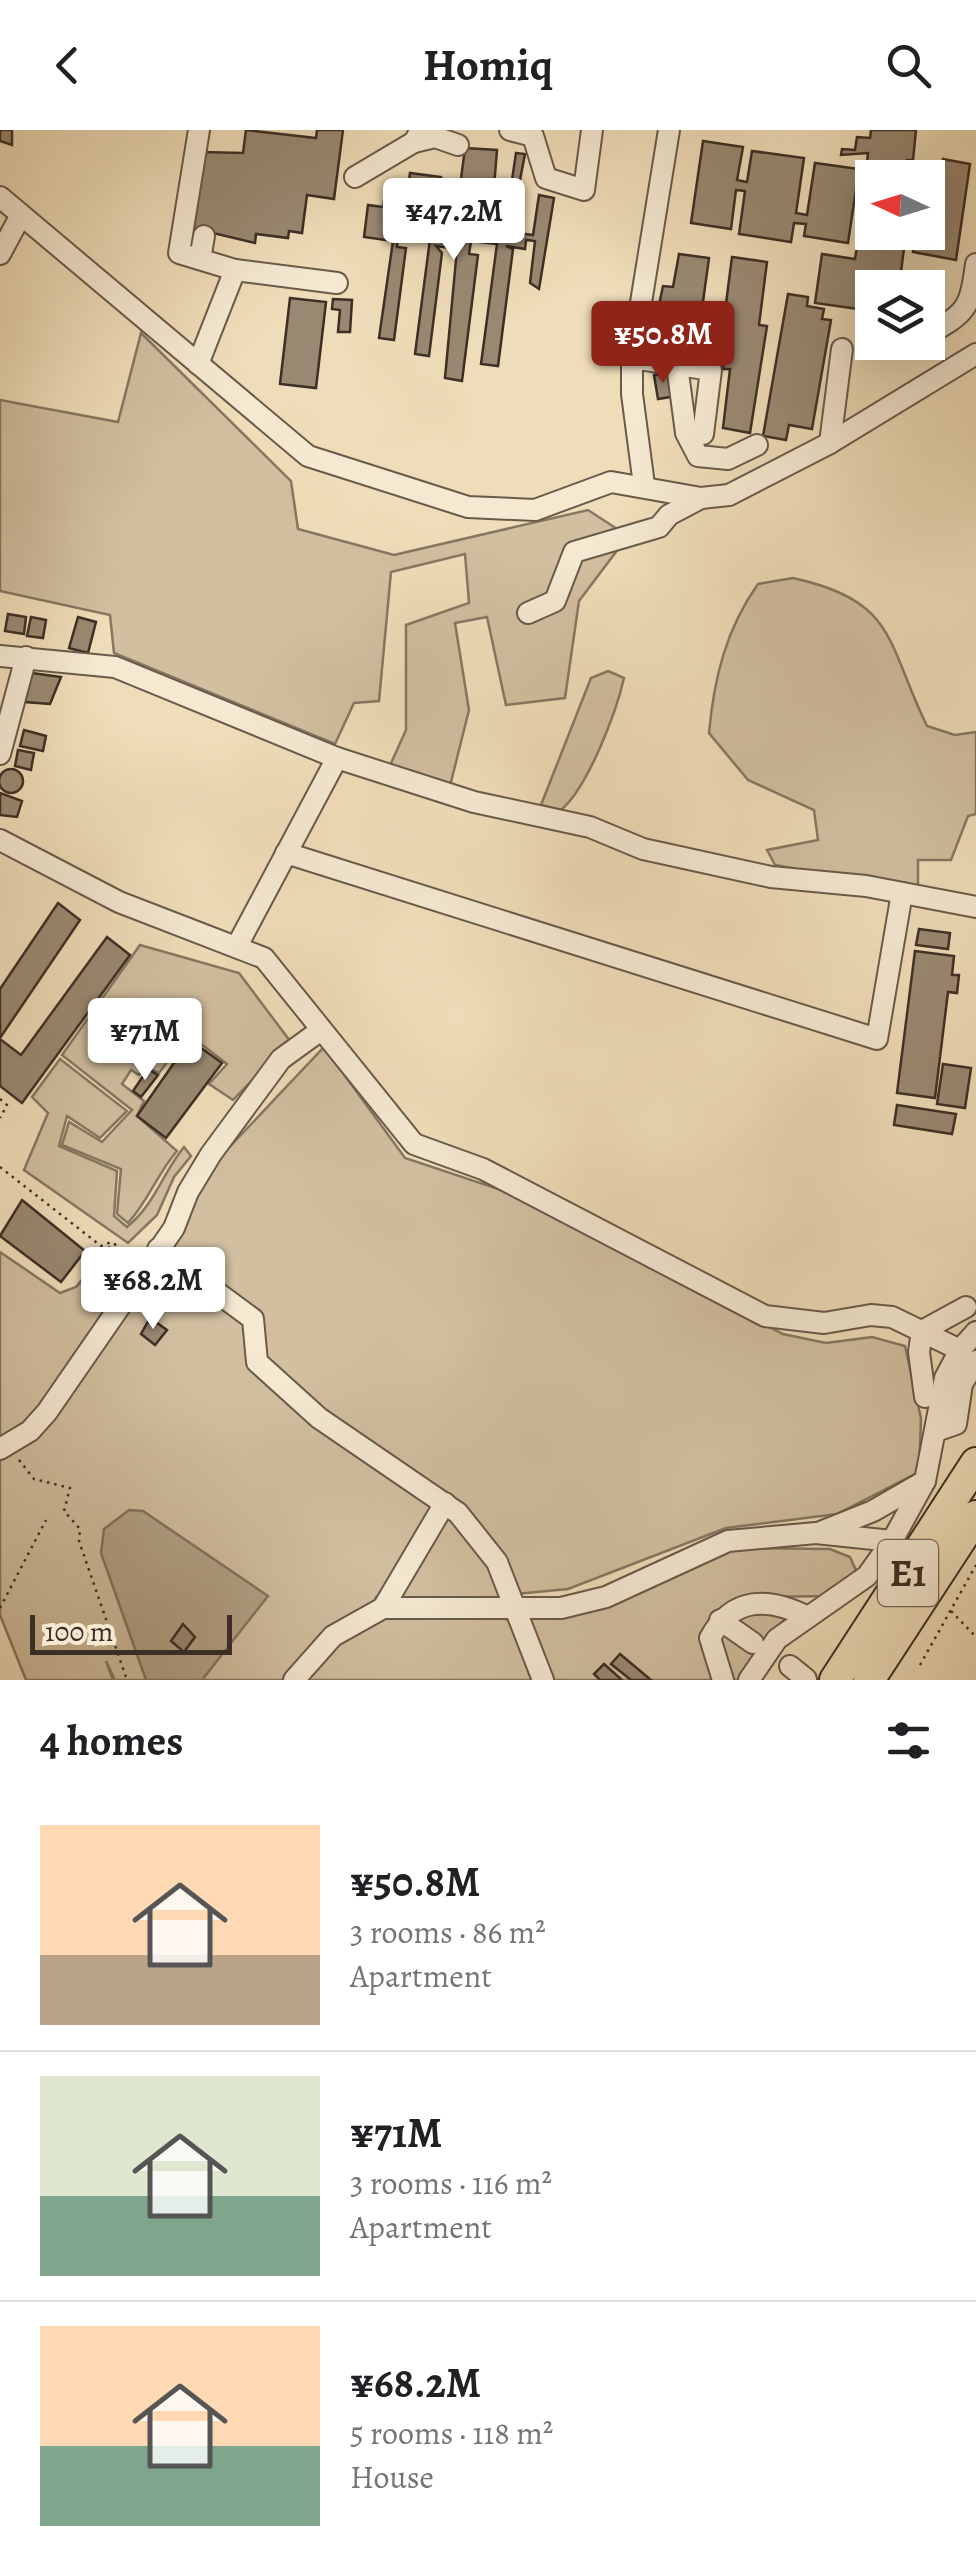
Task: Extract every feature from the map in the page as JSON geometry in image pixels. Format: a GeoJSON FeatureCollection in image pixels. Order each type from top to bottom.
{"type":"FeatureCollection","features":[{"type":"Feature","properties":{"kind":"highway","name":"E1"},"geometry":{"type":"LineString","coordinates":[[835,1680],[976,1463]]}},
{"type":"Feature","properties":{"kind":"highway","name":"E1"},"geometry":{"type":"LineString","coordinates":[[869,1680],[976,1516]]}},
{"type":"Feature","properties":{"kind":"street"},"geometry":{"type":"LineString","coordinates":[[199,130],[178,253],[234,270],[337,283]]}},
{"type":"Feature","properties":{"kind":"street"},"geometry":{"type":"LineString","coordinates":[[510,130],[533,136],[546,178],[584,190],[592,130]]}},
{"type":"Feature","properties":{"kind":"street"},"geometry":{"type":"LineString","coordinates":[[644,486],[632,394],[632,358],[669,130]]}},
{"type":"Feature","properties":{"kind":"street"},"geometry":{"type":"LineString","coordinates":[[355,177],[417,136],[458,144]]}},
{"type":"Feature","properties":{"kind":"street"},"geometry":{"type":"LineString","coordinates":[[0,198],[308,456],[468,506],[536,510],[611,482],[700,498],[729,495],[755,485],[976,354]]}},
{"type":"Feature","properties":{"kind":"street"},"geometry":{"type":"LineString","coordinates":[[0,254],[21,215]]}},
{"type":"Feature","properties":{"kind":"street"},"geometry":{"type":"LineString","coordinates":[[200,260],[204,236]]}},
{"type":"Feature","properties":{"kind":"street"},"geometry":{"type":"LineString","coordinates":[[945,325],[971,304],[976,264]]}},
{"type":"Feature","properties":{"kind":"street"},"geometry":{"type":"LineString","coordinates":[[198,364],[234,270]]}},
{"type":"Feature","properties":{"kind":"street"},"geometry":{"type":"LineString","coordinates":[[830,442],[842,348]]}},
{"type":"Feature","properties":{"kind":"street"},"geometry":{"type":"LineString","coordinates":[[632,358],[711,370],[702,434]]}},
{"type":"Feature","properties":{"kind":"street"},"geometry":{"type":"LineString","coordinates":[[677,365],[686,433],[698,456],[728,460],[757,445]]}},
{"type":"Feature","properties":{"kind":"street"},"geometry":{"type":"LineString","coordinates":[[528,612],[555,601],[574,552],[660,527],[668,515],[700,498]]}},
{"type":"Feature","properties":{"kind":"street"},"geometry":{"type":"LineString","coordinates":[[0,656],[115,667],[337,758],[474,802],[590,826],[642,848],[771,877],[902,892],[976,907]]}},
{"type":"Feature","properties":{"kind":"street"},"geometry":{"type":"LineString","coordinates":[[0,754],[26,658]]}},
{"type":"Feature","properties":{"kind":"street"},"geometry":{"type":"LineString","coordinates":[[238,946],[337,758]]}},
{"type":"Feature","properties":{"kind":"street"},"geometry":{"type":"LineString","coordinates":[[0,840],[105,896],[264,958],[414,1144],[483,1169],[766,1316],[824,1322],[871,1314],[892,1317],[968,1355]]}},
{"type":"Feature","properties":{"kind":"street"},"geometry":{"type":"LineString","coordinates":[[286,853],[877,1039],[902,892]]}},
{"type":"Feature","properties":{"kind":"street"},"geometry":{"type":"LineString","coordinates":[[4,1447],[30,1431],[47,1412],[174,1228],[188,1192],[212,1154],[281,1059],[321,1030]]}},
{"type":"Feature","properties":{"kind":"street"},"geometry":{"type":"LineString","coordinates":[[153,1257],[253,1319],[257,1362],[319,1418],[445,1503],[497,1562],[542,1680]]}},
{"type":"Feature","properties":{"kind":"street"},"geometry":{"type":"LineString","coordinates":[[925,1397],[919,1352],[922,1331],[943,1316],[966,1307]]}},
{"type":"Feature","properties":{"kind":"street"},"geometry":{"type":"LineString","coordinates":[[749,1680],[777,1639],[867,1576],[892,1541],[925,1481],[936,1432],[956,1424],[976,1332]]}},
{"type":"Feature","properties":{"kind":"street"},"geometry":{"type":"LineString","coordinates":[[816,1533],[873,1511],[925,1481]]}},
{"type":"Feature","properties":{"kind":"street"},"geometry":{"type":"LineString","coordinates":[[383,1608],[445,1503]]}},
{"type":"Feature","properties":{"kind":"street"},"geometry":{"type":"LineString","coordinates":[[816,1533],[853,1553],[867,1576]]}},
{"type":"Feature","properties":{"kind":"street"},"geometry":{"type":"LineString","coordinates":[[294,1680],[333,1636],[383,1608],[561,1608],[606,1596],[728,1541],[816,1533],[892,1541]]}},
{"type":"Feature","properties":{"kind":"street"},"geometry":{"type":"LineString","coordinates":[[723,1680],[710,1638],[720,1620],[747,1602],[781,1603],[808,1616]]}},
{"type":"Feature","properties":{"kind":"street"},"geometry":{"type":"LineString","coordinates":[[720,1620],[752,1643]]}},
{"type":"Feature","properties":{"kind":"path"},"geometry":{"type":"LineString","coordinates":[[0,1099],[7,1105],[0,1118]]}},
{"type":"Feature","properties":{"kind":"path"},"geometry":{"type":"LineString","coordinates":[[0,1167],[102,1246],[111,1242],[153,1257]]}},
{"type":"Feature","properties":{"kind":"path"},"geometry":{"type":"LineString","coordinates":[[4,1447],[34,1479],[70,1488],[64,1512],[80,1529],[80,1541],[127,1680]]}},
{"type":"Feature","properties":{"kind":"path"},"geometry":{"type":"LineString","coordinates":[[0,1608],[46,1520]]}},
{"type":"Feature","properties":{"kind":"path"},"geometry":{"type":"LineString","coordinates":[[920,1665],[976,1566]]}},
{"type":"Feature","properties":{"kind":"path"},"geometry":{"type":"LineString","coordinates":[[950,1611],[976,1637]]}},
{"type":"Feature","properties":{"kind":"shaded area"},"geometry":{"type":"Polygon","coordinates":[[[141,333],[291,481],[298,529],[394,555],[588,510],[628,536],[579,601],[565,698],[506,705],[487,617],[455,623],[469,710],[449,790],[387,772],[406,730],[406,625],[469,603],[465,554],[391,572],[379,701],[354,703],[335,744],[114,653],[110,615],[0,591],[0,400],[118,422],[141,333]]]}},
{"type":"Feature","properties":{"kind":"shaded area"},"geometry":{"type":"Polygon","coordinates":[[[793,578],[852,599],[870,613],[894,648],[927,726],[955,735],[976,732],[976,814],[968,816],[951,860],[918,860],[918,891],[775,865],[767,850],[818,840],[814,810],[748,780],[709,733],[723,655],[747,601],[758,584],[793,578]]]}},
{"type":"Feature","properties":{"kind":"shaded area"},"geometry":{"type":"Polygon","coordinates":[[[608,671],[624,678],[591,767],[561,810],[541,805],[591,678],[608,671]]]}},
{"type":"Feature","properties":{"kind":"shaded area"},"geometry":{"type":"Polygon","coordinates":[[[140,945],[239,973],[290,1041],[233,1100],[209,1084],[227,1064],[188,1034],[159,1073],[147,1067],[139,1075],[131,1070],[122,1084],[144,1101],[137,1116],[177,1151],[128,1223],[117,1214],[121,1169],[62,1145],[69,1122],[102,1142],[132,1110],[62,1055],[140,945]]]}},
{"type":"Feature","properties":{"kind":"shaded area"},"geometry":{"type":"Polygon","coordinates":[[[324,1047],[405,1158],[513,1194],[783,1334],[826,1343],[872,1337],[905,1346],[921,1418],[919,1472],[837,1514],[726,1528],[568,1589],[516,1594],[510,1599],[398,1598],[449,1499],[302,1398],[260,1355],[264,1325],[171,1248],[194,1192],[222,1155],[324,1047]]]}},
{"type":"Feature","properties":{"kind":"shaded area"},"geometry":{"type":"Polygon","coordinates":[[[60,1059],[127,1111],[100,1138],[67,1116],[59,1146],[117,1171],[114,1216],[127,1227],[145,1209],[184,1147],[191,1156],[174,1177],[157,1215],[128,1243],[24,1170],[48,1113],[32,1097],[60,1059]]]}},
{"type":"Feature","properties":{"kind":"shaded area"},"geometry":{"type":"Polygon","coordinates":[[[109,1247],[138,1270],[36,1425],[0,1450],[0,1252],[60,1293],[76,1287],[109,1247]]]}},
{"type":"Feature","properties":{"kind":"shaded area"},"geometry":{"type":"Polygon","coordinates":[[[165,1248],[253,1319],[260,1373],[433,1501],[432,1510],[386,1592],[376,1597],[369,1624],[412,1610],[515,1620],[539,1680],[115,1680],[106,1661],[113,1680],[26,1680],[0,1615],[0,1455],[141,1287],[149,1292],[138,1282],[165,1248]]]}},
{"type":"Feature","properties":{"kind":"shaded area"},"geometry":{"type":"Polygon","coordinates":[[[129,1510],[143,1511],[268,1596],[202,1680],[146,1680],[101,1553],[104,1529],[129,1510]]]}},
{"type":"Feature","properties":{"kind":"shaded area"},"geometry":{"type":"Polygon","coordinates":[[[732,1548],[830,1549],[850,1557],[858,1575],[827,1596],[762,1597],[790,1612],[765,1646],[719,1627],[761,1651],[739,1680],[545,1680],[523,1620],[592,1608],[732,1548]]]}},
{"type":"Feature","properties":{"kind":"building"},"geometry":{"type":"Polygon","coordinates":[[[0,130],[12,130],[12,145],[0,141],[0,130]]]}},
{"type":"Feature","properties":{"kind":"building"},"geometry":{"type":"Polygon","coordinates":[[[246,130],[316,138],[317,130],[343,130],[334,199],[307,195],[302,233],[289,231],[288,238],[256,234],[255,243],[192,228],[202,152],[243,153],[246,130]]]}},
{"type":"Feature","properties":{"kind":"building"},"geometry":{"type":"Polygon","coordinates":[[[871,130],[916,130],[913,160],[867,160],[868,153],[841,155],[842,149],[855,150],[857,137],[870,138],[871,130]]]}},
{"type":"Feature","properties":{"kind":"building"},"geometry":{"type":"Polygon","coordinates":[[[703,141],[743,147],[737,180],[747,182],[752,151],[804,158],[796,213],[807,215],[815,163],[855,168],[848,243],[804,236],[806,224],[794,223],[791,242],[739,234],[745,191],[736,190],[731,229],[691,223],[703,141]]]}},
{"type":"Feature","properties":{"kind":"building"},"geometry":{"type":"Polygon","coordinates":[[[465,148],[497,150],[494,187],[486,186],[484,196],[459,194],[465,148]]]}},
{"type":"Feature","properties":{"kind":"building"},"geometry":{"type":"Polygon","coordinates":[[[516,153],[525,154],[510,232],[533,235],[539,195],[554,198],[539,289],[530,283],[535,241],[526,240],[525,249],[506,246],[513,249],[498,366],[481,364],[497,244],[471,241],[469,254],[478,255],[462,381],[445,378],[457,249],[436,246],[442,253],[429,356],[415,354],[430,239],[398,235],[397,247],[406,248],[394,340],[379,338],[393,241],[364,237],[368,205],[383,207],[384,200],[406,203],[410,173],[441,177],[436,215],[444,218],[447,200],[460,202],[457,225],[469,227],[471,211],[489,214],[486,232],[504,234],[516,153]]]}},
{"type":"Feature","properties":{"kind":"building"},"geometry":{"type":"Polygon","coordinates":[[[943,160],[970,164],[956,260],[913,252],[945,250],[943,160]]]}},
{"type":"Feature","properties":{"kind":"building"},"geometry":{"type":"Polygon","coordinates":[[[856,250],[904,250],[901,270],[855,270],[855,309],[815,303],[822,254],[855,259],[856,250]]]}},
{"type":"Feature","properties":{"kind":"building"},"geometry":{"type":"Polygon","coordinates":[[[679,254],[709,258],[701,316],[724,319],[732,257],[767,262],[759,325],[767,326],[750,433],[723,428],[730,369],[723,369],[727,340],[712,337],[708,356],[662,347],[665,319],[694,323],[696,312],[659,305],[663,286],[673,287],[679,254]]]}},
{"type":"Feature","properties":{"kind":"building"},"geometry":{"type":"Polygon","coordinates":[[[788,294],[808,297],[807,306],[824,309],[822,319],[831,320],[812,429],[789,425],[786,440],[763,436],[788,294]]]}},
{"type":"Feature","properties":{"kind":"building"},"geometry":{"type":"Polygon","coordinates":[[[290,298],[326,302],[316,388],[280,384],[290,298]]]}},
{"type":"Feature","properties":{"kind":"building"},"geometry":{"type":"Polygon","coordinates":[[[333,299],[352,300],[350,332],[338,332],[340,310],[332,309],[333,299]]]}},
{"type":"Feature","properties":{"kind":"building"},"geometry":{"type":"Polygon","coordinates":[[[668,374],[671,397],[658,399],[654,375],[668,374]]]}},
{"type":"Feature","properties":{"kind":"building"},"geometry":{"type":"Polygon","coordinates":[[[8,614],[26,617],[24,634],[5,631],[8,614]]]}},
{"type":"Feature","properties":{"kind":"building"},"geometry":{"type":"Polygon","coordinates":[[[31,617],[46,620],[43,638],[27,636],[31,617]]]}},
{"type":"Feature","properties":{"kind":"building"},"geometry":{"type":"Polygon","coordinates":[[[78,617],[96,622],[88,653],[69,648],[78,617]]]}},
{"type":"Feature","properties":{"kind":"building"},"geometry":{"type":"Polygon","coordinates":[[[32,673],[61,677],[50,704],[25,702],[32,673]]]}},
{"type":"Feature","properties":{"kind":"building"},"geometry":{"type":"Polygon","coordinates":[[[24,730],[46,736],[43,751],[20,746],[24,730]]]}},
{"type":"Feature","properties":{"kind":"building"},"geometry":{"type":"Polygon","coordinates":[[[18,750],[34,753],[31,770],[15,766],[18,750]]]}},
{"type":"Feature","properties":{"kind":"building"},"geometry":{"type":"Polygon","coordinates":[[[11,769],[23,781],[11,793],[-1,781],[11,769]]]}},
{"type":"Feature","properties":{"kind":"building"},"geometry":{"type":"Polygon","coordinates":[[[0,793],[22,801],[17,817],[0,815],[0,793]]]}},
{"type":"Feature","properties":{"kind":"building"},"geometry":{"type":"Polygon","coordinates":[[[58,903],[80,920],[0,1038],[0,989],[58,903]]]}},
{"type":"Feature","properties":{"kind":"building"},"geometry":{"type":"Polygon","coordinates":[[[919,929],[950,933],[948,949],[916,945],[919,929]]]}},
{"type":"Feature","properties":{"kind":"building"},"geometry":{"type":"Polygon","coordinates":[[[107,937],[130,955],[22,1103],[0,1086],[0,1039],[21,1055],[107,937]]]}},
{"type":"Feature","properties":{"kind":"building"},"geometry":{"type":"Polygon","coordinates":[[[915,951],[954,956],[952,975],[959,975],[957,993],[948,992],[935,1098],[897,1093],[915,951]]]}},
{"type":"Feature","properties":{"kind":"building"},"geometry":{"type":"Polygon","coordinates":[[[190,1040],[222,1063],[166,1138],[137,1116],[190,1040]]]}},
{"type":"Feature","properties":{"kind":"building"},"geometry":{"type":"Polygon","coordinates":[[[943,1064],[971,1068],[965,1108],[937,1104],[943,1064]]]}},
{"type":"Feature","properties":{"kind":"building"},"geometry":{"type":"Polygon","coordinates":[[[148,1069],[158,1075],[141,1097],[133,1091],[148,1069]]]}},
{"type":"Feature","properties":{"kind":"building"},"geometry":{"type":"Polygon","coordinates":[[[897,1105],[956,1114],[952,1134],[894,1125],[897,1105]]]}},
{"type":"Feature","properties":{"kind":"building"},"geometry":{"type":"Polygon","coordinates":[[[22,1200],[85,1251],[61,1282],[0,1236],[22,1200]]]}},
{"type":"Feature","properties":{"kind":"building"},"geometry":{"type":"Polygon","coordinates":[[[150,1318],[167,1330],[155,1345],[141,1334],[150,1318]]]}},
{"type":"Feature","properties":{"kind":"building"},"geometry":{"type":"Polygon","coordinates":[[[183,1624],[195,1637],[184,1652],[171,1641],[183,1624]]]}},
{"type":"Feature","properties":{"kind":"building"},"geometry":{"type":"Polygon","coordinates":[[[620,1654],[651,1680],[631,1680],[611,1664],[620,1654]]]}},
{"type":"Feature","properties":{"kind":"building"},"geometry":{"type":"Polygon","coordinates":[[[604,1664],[622,1680],[600,1680],[594,1674],[604,1664]]]}}]}
